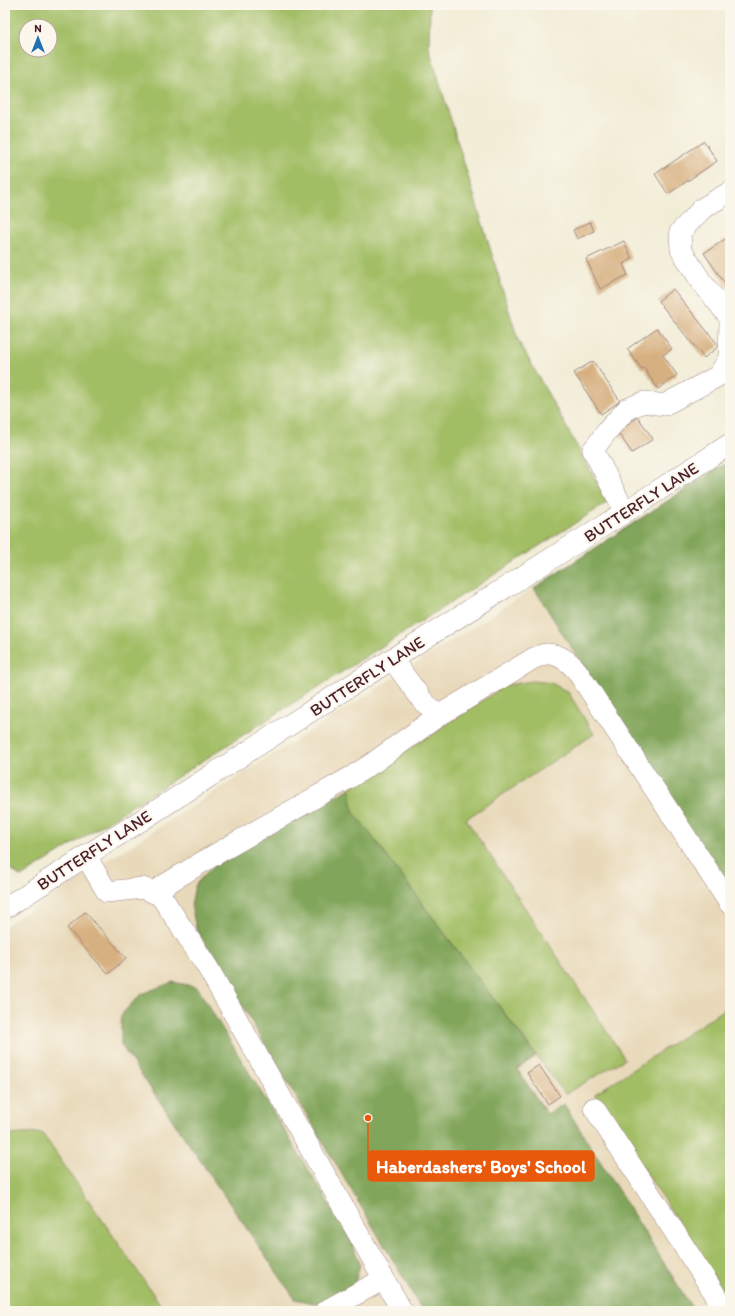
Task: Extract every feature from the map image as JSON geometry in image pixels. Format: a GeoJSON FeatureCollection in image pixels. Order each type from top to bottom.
{"type":"FeatureCollection","features":[{"type":"Feature","properties":{"kind":"street"},"geometry":{"type":"LineString","coordinates":[[625,512],[593,450],[608,430],[627,409],[644,402],[664,405],[718,376],[729,358],[730,320],[700,281],[680,250],[680,232],[703,208],[730,192]]}},
{"type":"Feature","properties":{"kind":"street","name":"BUTTERFLY LANE"},"geometry":{"type":"LineString","coordinates":[[5,908],[730,444]]}},
{"type":"Feature","properties":{"kind":"street"},"geometry":{"type":"LineString","coordinates":[[153,892],[209,858],[351,777],[438,716],[534,658],[546,654],[556,655],[571,664],[577,671],[730,904]]}},
{"type":"Feature","properties":{"kind":"street"},"geometry":{"type":"LineString","coordinates":[[392,659],[423,701],[438,716]]}},
{"type":"Feature","properties":{"kind":"street"},"geometry":{"type":"LineString","coordinates":[[86,856],[107,892],[144,888],[161,896],[208,968],[402,1311]]}},
{"type":"Feature","properties":{"kind":"street"},"geometry":{"type":"LineString","coordinates":[[594,1108],[726,1311]]}},
{"type":"Feature","properties":{"kind":"street"},"geometry":{"type":"LineString","coordinates":[[325,1311],[384,1279]]}},
{"type":"Feature","properties":{"kind":"shaded area"},"geometry":{"type":"Polygon","coordinates":[[[534,588],[730,902],[730,1311],[5,1311],[5,926],[534,588]]]}},
{"type":"Feature","properties":{"kind":"green space"},"geometry":{"type":"Polygon","coordinates":[[[5,5],[430,5],[429,48],[518,340],[608,502],[21,877],[5,865],[5,5]]]}},
{"type":"Feature","properties":{"kind":"green space"},"geometry":{"type":"Polygon","coordinates":[[[730,460],[730,902],[534,588],[730,460]]]}},
{"type":"Feature","properties":{"kind":"green space"},"geometry":{"type":"Polygon","coordinates":[[[533,681],[551,683],[568,692],[594,734],[466,819],[625,1059],[565,1094],[353,811],[350,788],[506,685],[533,681]]]}},
{"type":"Feature","properties":{"kind":"green space"},"geometry":{"type":"Polygon","coordinates":[[[350,788],[353,811],[536,1056],[517,1069],[547,1114],[564,1104],[694,1311],[422,1311],[196,928],[191,905],[195,885],[211,868],[350,788]]]}},
{"type":"Feature","properties":{"kind":"green space"},"geometry":{"type":"Polygon","coordinates":[[[173,982],[197,987],[351,1240],[360,1264],[355,1284],[331,1301],[313,1303],[295,1299],[121,1045],[121,1015],[141,994],[173,982]]]}},
{"type":"Feature","properties":{"kind":"green space"},"geometry":{"type":"Polygon","coordinates":[[[730,1006],[730,1301],[595,1094],[730,1006]]]}},
{"type":"Feature","properties":{"kind":"green space"},"geometry":{"type":"Polygon","coordinates":[[[42,1133],[165,1311],[5,1311],[5,1135],[42,1133]]]}},
{"type":"Feature","properties":{"kind":"building"},"geometry":{"type":"Polygon","coordinates":[[[704,141],[717,161],[668,194],[655,174],[704,141]]]}},
{"type":"Feature","properties":{"kind":"building"},"geometry":{"type":"Polygon","coordinates":[[[590,222],[594,231],[577,239],[573,230],[590,222]]]}},
{"type":"Feature","properties":{"kind":"building"},"geometry":{"type":"Polygon","coordinates":[[[730,236],[730,291],[704,253],[730,236]]]}},
{"type":"Feature","properties":{"kind":"building"},"geometry":{"type":"Polygon","coordinates":[[[624,241],[632,259],[623,264],[628,275],[600,289],[586,259],[624,241]]]}},
{"type":"Feature","properties":{"kind":"building"},"geometry":{"type":"Polygon","coordinates":[[[673,289],[719,346],[704,358],[658,301],[673,289]]]}},
{"type":"Feature","properties":{"kind":"building"},"geometry":{"type":"Polygon","coordinates":[[[657,328],[672,349],[663,355],[677,375],[658,389],[644,368],[642,369],[627,349],[657,328]]]}},
{"type":"Feature","properties":{"kind":"building"},"geometry":{"type":"Polygon","coordinates":[[[593,361],[620,401],[601,414],[574,373],[593,361]]]}},
{"type":"Feature","properties":{"kind":"building"},"geometry":{"type":"Polygon","coordinates":[[[638,417],[653,439],[632,453],[617,431],[638,417]]]}},
{"type":"Feature","properties":{"kind":"building"},"geometry":{"type":"Polygon","coordinates":[[[85,912],[126,958],[108,974],[67,928],[85,912]]]}},
{"type":"Feature","properties":{"kind":"building"},"geometry":{"type":"Polygon","coordinates":[[[539,1065],[560,1096],[548,1104],[527,1073],[539,1065]]]}},
{"type":"Feature","properties":{"kind":"place","name":"Haberdashers' Boys' School"},"geometry":{"type":"Point","coordinates":[368,1118]}}]}
